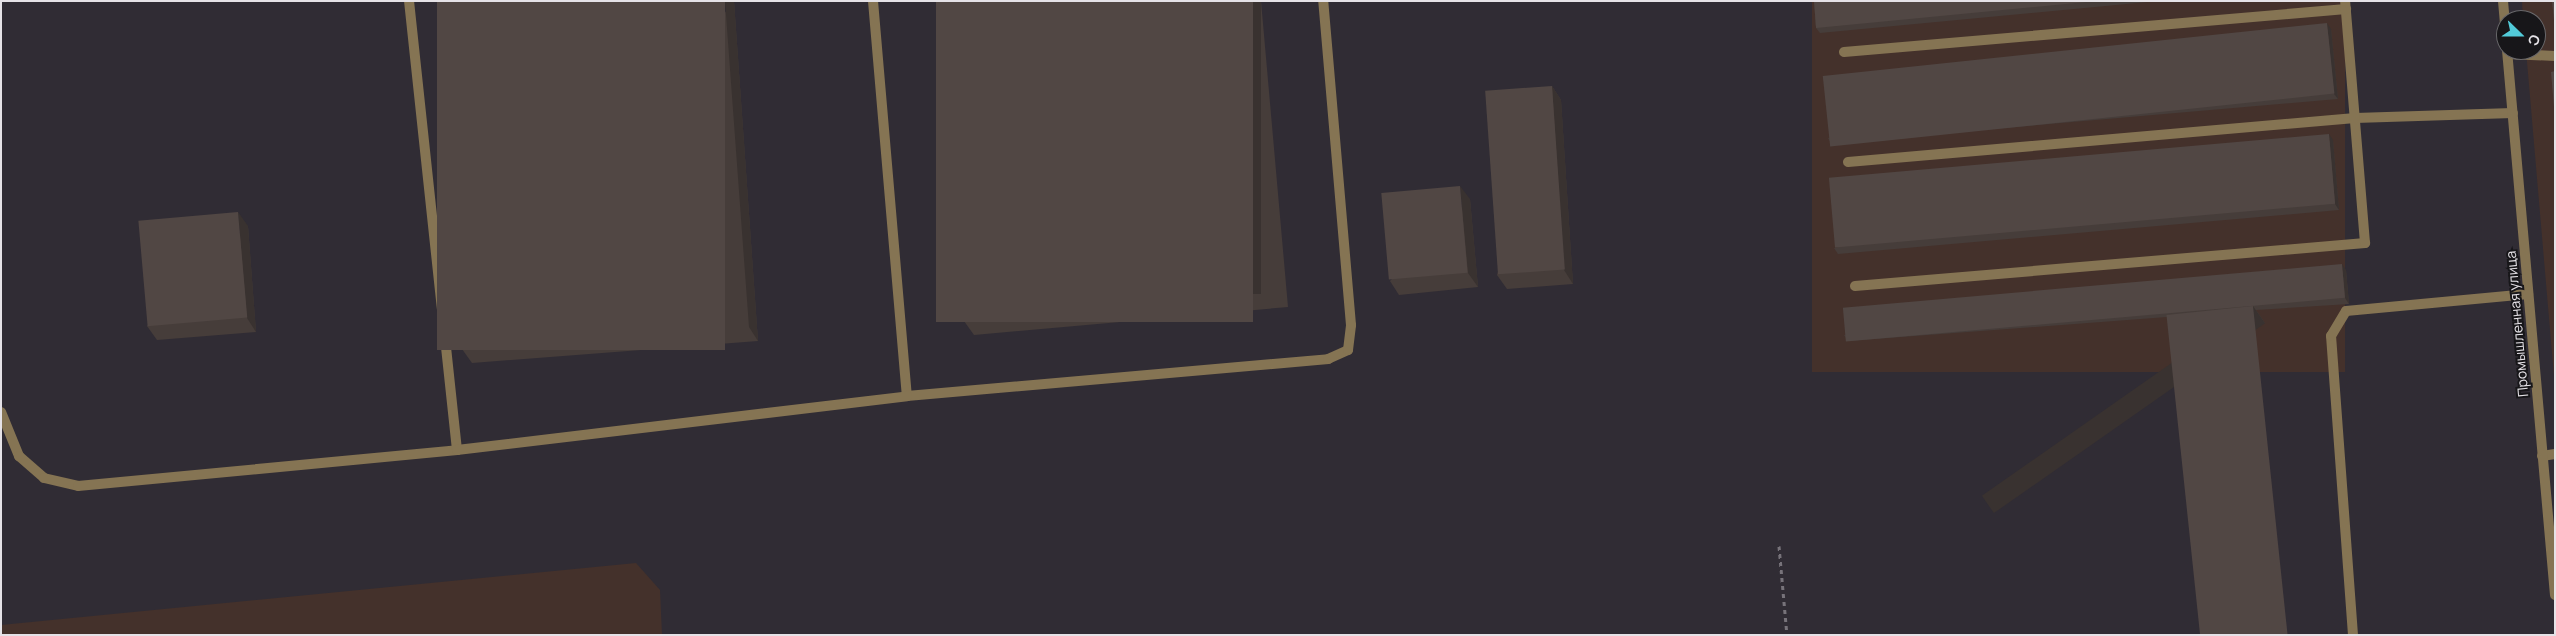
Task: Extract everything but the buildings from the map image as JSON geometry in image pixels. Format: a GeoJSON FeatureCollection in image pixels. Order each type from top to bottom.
{"type":"FeatureCollection","features":[{"type":"Feature","properties":{"kind":"street"},"geometry":{"type":"LineString","coordinates":[[409,1],[457,450]]}},
{"type":"Feature","properties":{"kind":"street"},"geometry":{"type":"LineString","coordinates":[[873,1],[907,396]]}},
{"type":"Feature","properties":{"kind":"street"},"geometry":{"type":"LineString","coordinates":[[1,412],[19,456],[44,478],[78,486],[457,450],[907,396],[1328,359],[1348,350],[1351,325],[1323,1]]}},
{"type":"Feature","properties":{"kind":"street"},"geometry":{"type":"LineString","coordinates":[[1844,52],[2345,5],[2366,243],[1855,286]]}},
{"type":"Feature","properties":{"kind":"street","name":"Промышленная улица"},"geometry":{"type":"LineString","coordinates":[[2509,60],[2542,456],[2552,533],[2555,595]]}},
{"type":"Feature","properties":{"kind":"street"},"geometry":{"type":"LineString","coordinates":[[1848,162],[2355,118],[2513,113]]}},
{"type":"Feature","properties":{"kind":"street"},"geometry":{"type":"LineString","coordinates":[[2353,635],[2331,336],[2346,311],[2528,294]]}},
{"type":"Feature","properties":{"kind":"street"},"geometry":{"type":"LineString","coordinates":[[2542,456],[2555,454]]}},
{"type":"Feature","properties":{"kind":"path"},"geometry":{"type":"LineString","coordinates":[[1779,546],[1787,635]]}},
{"type":"Feature","properties":{"kind":"shaded area"},"geometry":{"type":"Polygon","coordinates":[[[1812,1],[2345,1],[2345,372],[1812,372],[1812,1]]]}},
{"type":"Feature","properties":{"kind":"shaded area"},"geometry":{"type":"Polygon","coordinates":[[[2522,1],[2555,1],[2555,388],[2527,60],[2546,60],[2546,10],[2522,10],[2522,1]]]}},
{"type":"Feature","properties":{"kind":"shaded area"},"geometry":{"type":"Polygon","coordinates":[[[636,563],[660,590],[662,635],[1,635],[1,625],[636,563]]]}}]}
